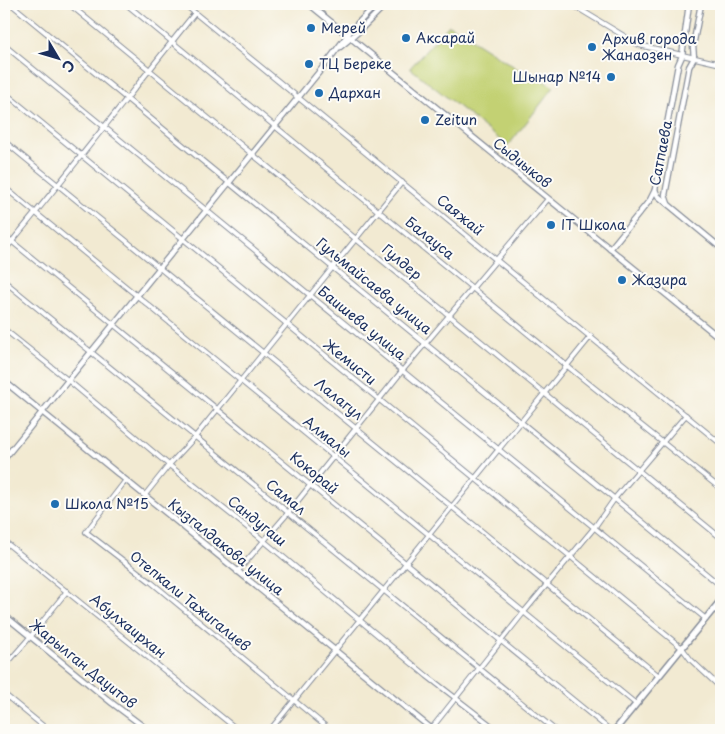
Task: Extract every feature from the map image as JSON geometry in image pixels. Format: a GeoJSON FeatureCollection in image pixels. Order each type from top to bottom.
{"type":"FeatureCollection","features":[{"type":"Feature","properties":{"kind":"main road"},"geometry":{"type":"LineString","coordinates":[[615,730],[721,600]]}},
{"type":"Feature","properties":{"kind":"street","name":"Гульмайсаева улица"},"geometry":{"type":"LineString","coordinates":[[11,4],[721,586]]}},
{"type":"Feature","properties":{"kind":"street","name":"Гулдер"},"geometry":{"type":"LineString","coordinates":[[69,4],[721,538]]}},
{"type":"Feature","properties":{"kind":"street","name":"Балауса"},"geometry":{"type":"LineString","coordinates":[[126,4],[567,366],[721,488]]}},
{"type":"Feature","properties":{"kind":"street","name":"Саяжай"},"geometry":{"type":"LineString","coordinates":[[184,4],[721,444]]}},
{"type":"Feature","properties":{"kind":"street","name":"Сыдиыков"},"geometry":{"type":"LineString","coordinates":[[309,4],[721,339]]}},
{"type":"Feature","properties":{"kind":"street"},"geometry":{"type":"LineString","coordinates":[[4,459],[298,97],[377,4]]}},
{"type":"Feature","properties":{"kind":"street"},"geometry":{"type":"LineString","coordinates":[[349,37],[386,4]]}},
{"type":"Feature","properties":{"kind":"street"},"geometry":{"type":"LineString","coordinates":[[571,4],[639,45],[721,64]]}},
{"type":"Feature","properties":{"kind":"street","name":"Сатпаева"},"geometry":{"type":"LineString","coordinates":[[689,4],[682,56],[678,65],[655,190],[659,196],[663,195],[666,190],[689,67],[694,58],[693,46],[701,4]]}},
{"type":"Feature","properties":{"kind":"street"},"geometry":{"type":"LineString","coordinates":[[4,251],[36,214],[195,13]]}},
{"type":"Feature","properties":{"kind":"street","name":"Баишева улица"},"geometry":{"type":"LineString","coordinates":[[4,45],[706,619]]}},
{"type":"Feature","properties":{"kind":"street","name":"Жемисти"},"geometry":{"type":"LineString","coordinates":[[4,92],[682,648],[691,660],[721,688]]}},
{"type":"Feature","properties":{"kind":"street","name":"Лалагул"},"geometry":{"type":"LineString","coordinates":[[4,141],[660,676]]}},
{"type":"Feature","properties":{"kind":"street"},"geometry":{"type":"LineString","coordinates":[[145,495],[264,353],[402,182]]}},
{"type":"Feature","properties":{"kind":"street","name":"Алмалы"},"geometry":{"type":"LineString","coordinates":[[4,187],[636,704]]}},
{"type":"Feature","properties":{"kind":"street"},"geometry":{"type":"LineString","coordinates":[[610,249],[650,200],[655,190]]}},
{"type":"Feature","properties":{"kind":"street"},"geometry":{"type":"LineString","coordinates":[[666,190],[668,204]]}},
{"type":"Feature","properties":{"kind":"street"},"geometry":{"type":"LineString","coordinates":[[650,200],[659,196],[721,248]]}},
{"type":"Feature","properties":{"kind":"street"},"geometry":{"type":"LineString","coordinates":[[237,572],[334,457],[402,371],[548,198]]}},
{"type":"Feature","properties":{"kind":"street","name":"Кокорай"},"geometry":{"type":"LineString","coordinates":[[4,235],[610,730]]}},
{"type":"Feature","properties":{"kind":"street","name":"Самал"},"geometry":{"type":"LineString","coordinates":[[4,281],[382,591],[555,730]]}},
{"type":"Feature","properties":{"kind":"street","name":"Сандугаш"},"geometry":{"type":"LineString","coordinates":[[4,329],[359,620],[497,730]]}},
{"type":"Feature","properties":{"kind":"street"},"geometry":{"type":"LineString","coordinates":[[270,730],[591,336]]}},
{"type":"Feature","properties":{"kind":"street","name":"Кызгалдакова улица"},"geometry":{"type":"LineString","coordinates":[[4,381],[432,730]]}},
{"type":"Feature","properties":{"kind":"street"},"geometry":{"type":"LineString","coordinates":[[432,730],[501,640],[594,528],[615,498],[686,415]]}},
{"type":"Feature","properties":{"kind":"street","name":"Отепкали Тажигалиев"},"geometry":{"type":"LineString","coordinates":[[126,480],[86,532],[151,582],[330,730]]}},
{"type":"Feature","properties":{"kind":"street","name":"Абулхаирхан"},"geometry":{"type":"LineString","coordinates":[[4,541],[238,730]]}},
{"type":"Feature","properties":{"kind":"street"},"geometry":{"type":"LineString","coordinates":[[4,667],[67,591]]}},
{"type":"Feature","properties":{"kind":"street"},"geometry":{"type":"LineString","coordinates":[[714,609],[721,615]]}},
{"type":"Feature","properties":{"kind":"street","name":"Жарылган Дауитов"},"geometry":{"type":"LineString","coordinates":[[4,615],[148,730]]}},
{"type":"Feature","properties":{"kind":"street"},"geometry":{"type":"LineString","coordinates":[[4,694],[48,730]]}},
{"type":"Feature","properties":{"kind":"green space"},"geometry":{"type":"Polygon","coordinates":[[[449,25],[524,73],[526,71],[554,87],[508,146],[410,68],[449,25]]]}},
{"type":"Feature","properties":{"kind":"place","name":"Мерей"},"geometry":{"type":"Point","coordinates":[311,28]}},
{"type":"Feature","properties":{"kind":"place","name":"Аксарай"},"geometry":{"type":"Point","coordinates":[406,38]}},
{"type":"Feature","properties":{"kind":"place","name":"Архив города Жанаозен"},"geometry":{"type":"Point","coordinates":[592,47]}},
{"type":"Feature","properties":{"kind":"place","name":"ТЦ Береке"},"geometry":{"type":"Point","coordinates":[309,64]}},
{"type":"Feature","properties":{"kind":"place","name":"Шынар №14"},"geometry":{"type":"Point","coordinates":[611,77]}},
{"type":"Feature","properties":{"kind":"place","name":"Дархан"},"geometry":{"type":"Point","coordinates":[319,93]}},
{"type":"Feature","properties":{"kind":"place","name":"Zeitun"},"geometry":{"type":"Point","coordinates":[425,120]}},
{"type":"Feature","properties":{"kind":"place","name":"IT Школа"},"geometry":{"type":"Point","coordinates":[551,225]}},
{"type":"Feature","properties":{"kind":"place","name":"Жазира"},"geometry":{"type":"Point","coordinates":[622,280]}},
{"type":"Feature","properties":{"kind":"place","name":"Школа №15"},"geometry":{"type":"Point","coordinates":[55,504]}}]}
